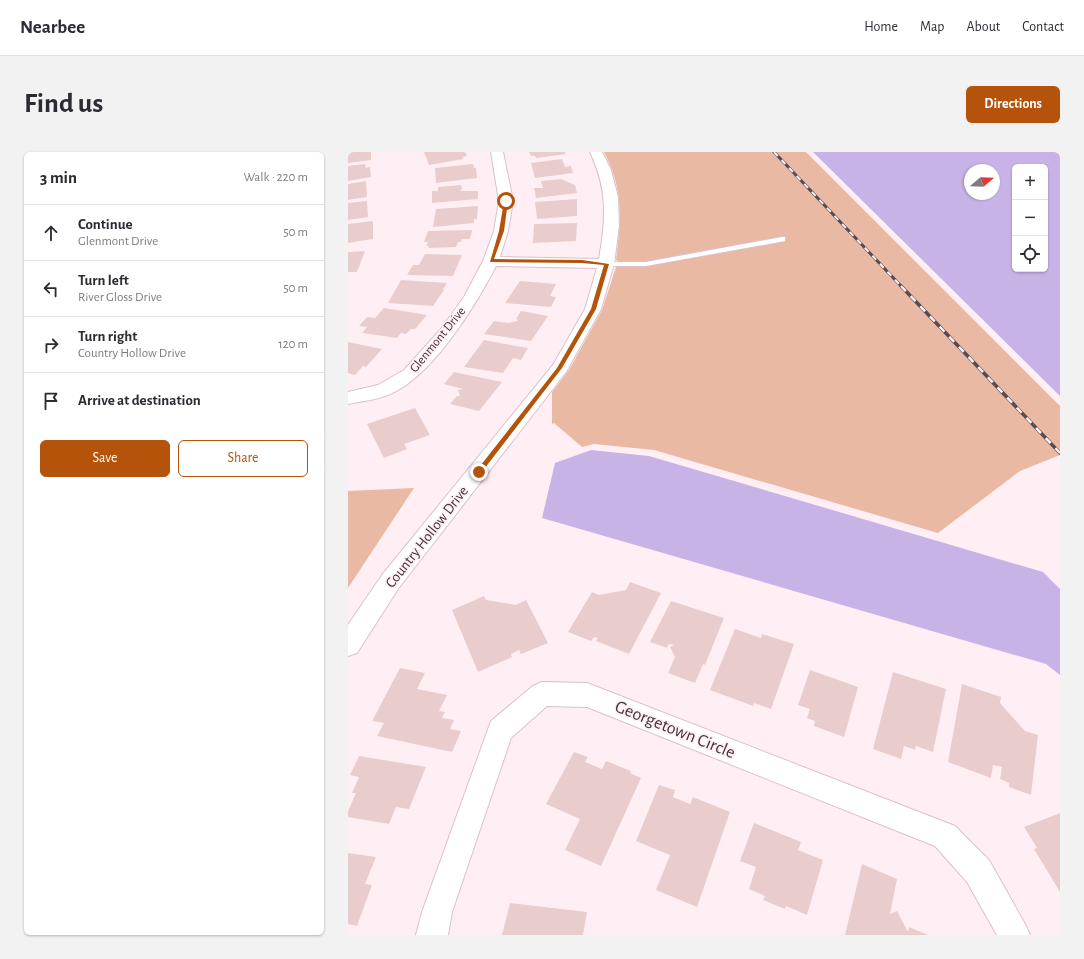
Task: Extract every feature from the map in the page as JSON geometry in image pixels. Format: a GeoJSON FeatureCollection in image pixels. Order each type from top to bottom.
{"type":"FeatureCollection","features":[{"type":"Feature","properties":{"kind":"street","name":"Glenmont Drive"},"geometry":{"type":"LineString","coordinates":[[348,398],[384,390],[410,374],[446,334],[472,297],[492,261],[501,231],[506,201],[497,152]]}},
{"type":"Feature","properties":{"kind":"street","name":"Country Hollow Drive"},"geometry":{"type":"LineString","coordinates":[[348,645],[390,582],[560,368],[593,309],[606,264],[612,226],[611,197],[605,170],[596,152]]}},
{"type":"Feature","properties":{"kind":"street"},"geometry":{"type":"LineString","coordinates":[[492,261],[582,262],[606,264]]}},
{"type":"Feature","properties":{"kind":"street","name":"Georgetown Circle"},"geometry":{"type":"LineString","coordinates":[[432,935],[437,912],[500,730],[542,694],[587,695],[945,836],[978,871],[1014,935]]}},
{"type":"Feature","properties":{"kind":"lane"},"geometry":{"type":"LineString","coordinates":[[606,264],[646,264],[782,239]]}},
{"type":"Feature","properties":{"kind":"shaded area"},"geometry":{"type":"Polygon","coordinates":[[[604,152],[806,152],[1060,406],[1060,455],[1020,471],[938,533],[654,450],[594,444],[582,447],[554,423],[552,424],[552,392],[569,370],[602,310],[618,261],[616,260],[620,218],[618,192],[615,179],[604,152]]]}},
{"type":"Feature","properties":{"kind":"shaded area"},"geometry":{"type":"Polygon","coordinates":[[[813,152],[1060,152],[1060,396],[813,152]]]}},
{"type":"Feature","properties":{"kind":"shaded area"},"geometry":{"type":"Polygon","coordinates":[[[591,450],[649,456],[1043,572],[1060,589],[1060,675],[1046,664],[542,518],[555,463],[591,450]]]}},
{"type":"Feature","properties":{"kind":"shaded area"},"geometry":{"type":"Polygon","coordinates":[[[414,488],[348,588],[348,491],[414,488]]]}},
{"type":"Feature","properties":{"kind":"building"},"geometry":{"type":"Polygon","coordinates":[[[348,152],[371,152],[371,160],[348,163],[348,152]]]}},
{"type":"Feature","properties":{"kind":"building"},"geometry":{"type":"Polygon","coordinates":[[[424,152],[465,152],[467,156],[462,157],[464,159],[429,165],[424,152]]]}},
{"type":"Feature","properties":{"kind":"building"},"geometry":{"type":"Polygon","coordinates":[[[529,152],[565,152],[566,154],[536,158],[535,156],[531,156],[529,152]]]}},
{"type":"Feature","properties":{"kind":"building"},"geometry":{"type":"Polygon","coordinates":[[[562,159],[565,167],[571,166],[573,173],[535,178],[531,163],[562,159]]]}},
{"type":"Feature","properties":{"kind":"building"},"geometry":{"type":"Polygon","coordinates":[[[365,164],[366,168],[370,167],[371,177],[348,181],[348,166],[365,164]]]}},
{"type":"Feature","properties":{"kind":"building"},"geometry":{"type":"Polygon","coordinates":[[[473,164],[474,168],[476,168],[477,178],[436,183],[435,168],[473,164]]]}},
{"type":"Feature","properties":{"kind":"building"},"geometry":{"type":"Polygon","coordinates":[[[561,179],[575,185],[577,193],[536,198],[534,188],[543,188],[541,181],[561,179]]]}},
{"type":"Feature","properties":{"kind":"building"},"geometry":{"type":"Polygon","coordinates":[[[366,181],[367,197],[348,200],[348,184],[366,181]]]}},
{"type":"Feature","properties":{"kind":"building"},"geometry":{"type":"Polygon","coordinates":[[[461,185],[462,190],[460,191],[478,191],[478,199],[432,203],[432,191],[438,191],[438,187],[461,185]]]}},
{"type":"Feature","properties":{"kind":"building"},"geometry":{"type":"Polygon","coordinates":[[[577,199],[577,216],[537,219],[535,202],[577,199]]]}},
{"type":"Feature","properties":{"kind":"building"},"geometry":{"type":"Polygon","coordinates":[[[367,201],[368,217],[348,220],[348,203],[367,201]]]}},
{"type":"Feature","properties":{"kind":"building"},"geometry":{"type":"Polygon","coordinates":[[[478,206],[477,219],[474,219],[474,223],[433,227],[436,209],[478,206]]]}},
{"type":"Feature","properties":{"kind":"building"},"geometry":{"type":"Polygon","coordinates":[[[373,221],[373,239],[348,243],[348,224],[373,221]]]}},
{"type":"Feature","properties":{"kind":"building"},"geometry":{"type":"Polygon","coordinates":[[[577,223],[576,241],[533,243],[534,224],[577,223]]]}},
{"type":"Feature","properties":{"kind":"building"},"geometry":{"type":"Polygon","coordinates":[[[472,230],[470,239],[462,239],[461,242],[458,242],[456,247],[428,248],[429,246],[426,246],[428,242],[424,242],[428,231],[472,230]]]}},
{"type":"Feature","properties":{"kind":"building"},"geometry":{"type":"Polygon","coordinates":[[[365,251],[357,272],[348,272],[348,252],[365,251]]]}},
{"type":"Feature","properties":{"kind":"building"},"geometry":{"type":"Polygon","coordinates":[[[425,254],[462,255],[453,276],[407,275],[413,265],[419,265],[425,254]]]}},
{"type":"Feature","properties":{"kind":"building"},"geometry":{"type":"Polygon","coordinates":[[[401,280],[447,283],[433,306],[388,303],[401,280]]]}},
{"type":"Feature","properties":{"kind":"building"},"geometry":{"type":"Polygon","coordinates":[[[520,281],[556,284],[550,296],[556,297],[551,307],[505,303],[520,281]]]}},
{"type":"Feature","properties":{"kind":"building"},"geometry":{"type":"Polygon","coordinates":[[[384,308],[427,315],[415,329],[411,329],[406,334],[401,333],[397,338],[362,333],[367,327],[359,326],[367,317],[375,318],[384,308]]]}},
{"type":"Feature","properties":{"kind":"building"},"geometry":{"type":"Polygon","coordinates":[[[521,311],[548,316],[531,341],[484,334],[494,321],[508,323],[517,321],[518,320],[516,319],[521,311]]]}},
{"type":"Feature","properties":{"kind":"building"},"geometry":{"type":"Polygon","coordinates":[[[484,340],[528,348],[521,360],[513,358],[503,373],[464,367],[484,340]]]}},
{"type":"Feature","properties":{"kind":"building"},"geometry":{"type":"Polygon","coordinates":[[[348,342],[382,349],[366,367],[363,366],[355,375],[348,373],[348,342]]]}},
{"type":"Feature","properties":{"kind":"building"},"geometry":{"type":"Polygon","coordinates":[[[454,372],[502,382],[479,411],[450,404],[457,396],[460,396],[458,390],[463,389],[444,384],[454,372]]]}},
{"type":"Feature","properties":{"kind":"building"},"geometry":{"type":"Polygon","coordinates":[[[415,408],[430,435],[404,444],[407,449],[384,458],[367,424],[415,408]]]}},
{"type":"Feature","properties":{"kind":"building"},"geometry":{"type":"Polygon","coordinates":[[[630,582],[661,593],[629,654],[596,641],[598,638],[594,637],[591,641],[568,632],[592,592],[599,595],[626,590],[630,582]]]}},
{"type":"Feature","properties":{"kind":"building"},"geometry":{"type":"Polygon","coordinates":[[[484,596],[486,600],[516,605],[526,600],[548,643],[521,654],[519,650],[511,654],[512,657],[478,672],[452,610],[484,596]]]}},
{"type":"Feature","properties":{"kind":"building"},"geometry":{"type":"Polygon","coordinates":[[[671,601],[724,618],[705,665],[703,664],[695,683],[668,673],[675,657],[670,647],[674,645],[669,644],[667,648],[650,642],[671,601]]]}},
{"type":"Feature","properties":{"kind":"building"},"geometry":{"type":"Polygon","coordinates":[[[735,629],[761,638],[762,634],[794,644],[771,709],[754,703],[753,706],[710,690],[735,629]]]}},
{"type":"Feature","properties":{"kind":"building"},"geometry":{"type":"Polygon","coordinates":[[[400,668],[425,673],[417,689],[447,695],[439,711],[445,712],[442,718],[454,720],[450,729],[461,731],[452,752],[377,736],[384,723],[372,721],[400,668]]]}},
{"type":"Feature","properties":{"kind":"building"},"geometry":{"type":"Polygon","coordinates":[[[810,670],[858,687],[844,737],[814,726],[815,721],[807,718],[810,709],[798,705],[810,670]]]}},
{"type":"Feature","properties":{"kind":"building"},"geometry":{"type":"Polygon","coordinates":[[[893,672],[946,689],[933,752],[916,746],[915,750],[904,746],[901,759],[873,749],[893,672]]]}},
{"type":"Feature","properties":{"kind":"building"},"geometry":{"type":"Polygon","coordinates":[[[962,684],[1001,697],[1000,703],[1025,731],[1038,735],[1031,795],[1009,787],[1009,783],[1000,779],[1002,767],[993,765],[991,778],[948,762],[962,684]]]}},
{"type":"Feature","properties":{"kind":"building"},"geometry":{"type":"Polygon","coordinates":[[[574,752],[588,757],[585,762],[602,769],[606,761],[631,771],[630,773],[641,778],[601,866],[565,850],[580,819],[546,804],[574,752]]]}},
{"type":"Feature","properties":{"kind":"building"},"geometry":{"type":"Polygon","coordinates":[[[359,756],[426,767],[409,809],[396,807],[389,824],[348,817],[348,811],[356,793],[352,793],[359,777],[350,775],[359,756]]]}},
{"type":"Feature","properties":{"kind":"building"},"geometry":{"type":"Polygon","coordinates":[[[659,785],[675,790],[673,797],[690,804],[693,797],[730,812],[697,907],[656,890],[670,855],[636,841],[659,785]]]}},
{"type":"Feature","properties":{"kind":"building"},"geometry":{"type":"Polygon","coordinates":[[[1060,813],[1060,892],[1034,849],[1037,848],[1024,827],[1060,813]]]}},
{"type":"Feature","properties":{"kind":"building"},"geometry":{"type":"Polygon","coordinates":[[[754,823],[801,842],[798,850],[823,860],[807,915],[786,906],[785,909],[763,900],[765,896],[749,889],[756,867],[740,861],[754,823]]]}},
{"type":"Feature","properties":{"kind":"building"},"geometry":{"type":"Polygon","coordinates":[[[348,853],[376,857],[365,884],[372,885],[357,926],[348,924],[348,853]]]}},
{"type":"Feature","properties":{"kind":"building"},"geometry":{"type":"Polygon","coordinates":[[[862,864],[897,879],[890,914],[897,911],[908,932],[909,927],[928,935],[845,935],[862,864]]]}},
{"type":"Feature","properties":{"kind":"building"},"geometry":{"type":"Polygon","coordinates":[[[510,903],[587,912],[583,935],[502,935],[510,903]]]}},
{"type":"Feature","properties":{"kind":"railway"},"geometry":{"type":"LineString","coordinates":[[774,152],[902,287]]}},
{"type":"Feature","properties":{"kind":"railway"},"geometry":{"type":"LineString","coordinates":[[901,286],[1060,453]]}},
{"type":"Feature","properties":{"kind":"route"},"geometry":{"type":"LineString","coordinates":[[479,472],[560,368],[593,309],[606,264],[582,262],[492,261],[501,231],[506,201]]}}]}
